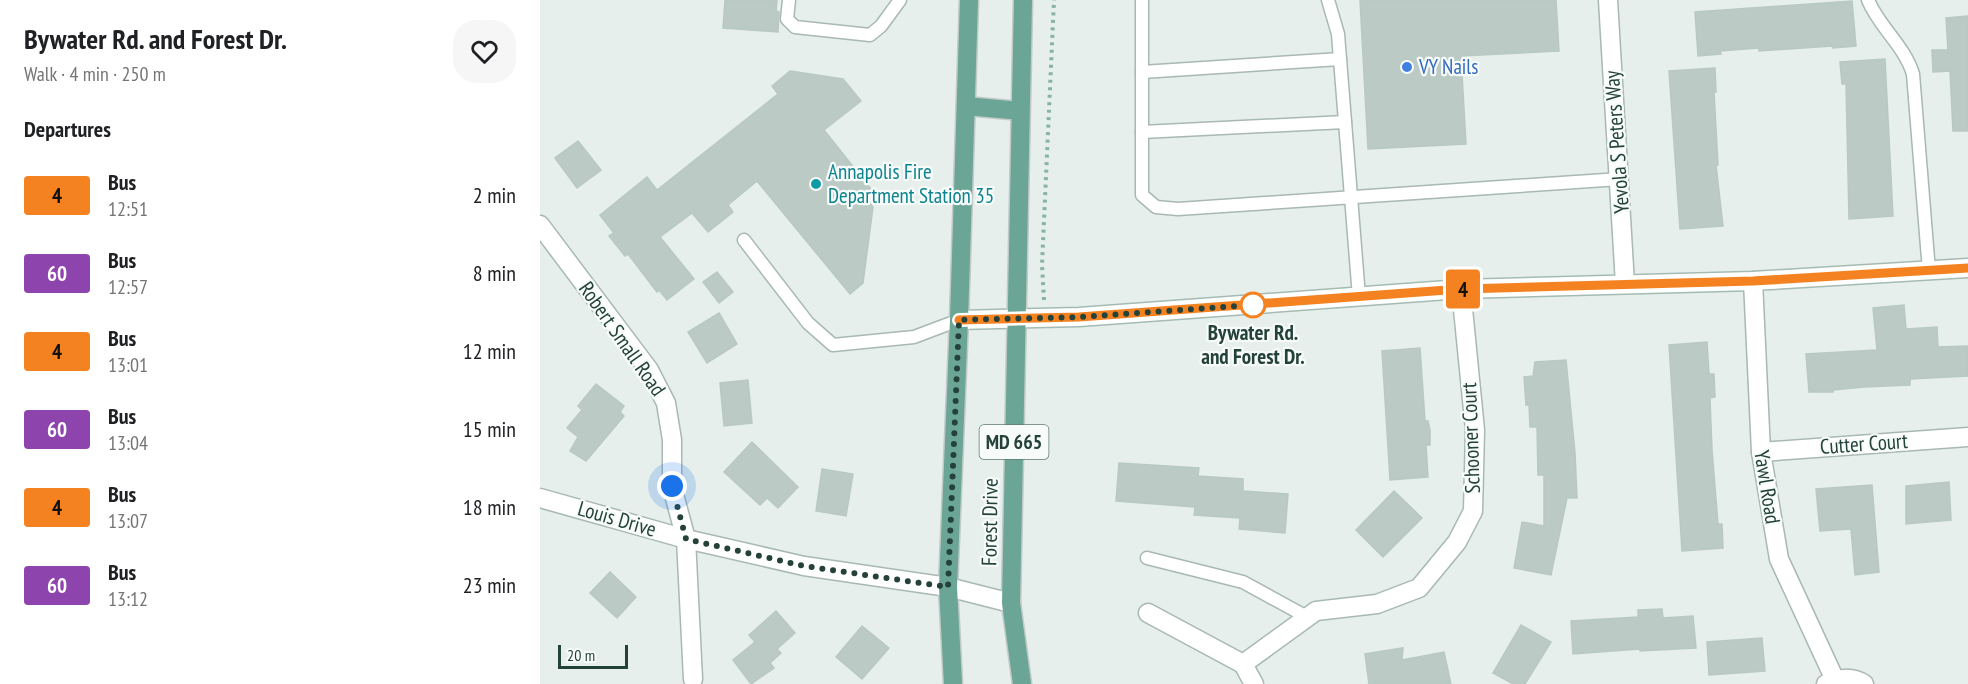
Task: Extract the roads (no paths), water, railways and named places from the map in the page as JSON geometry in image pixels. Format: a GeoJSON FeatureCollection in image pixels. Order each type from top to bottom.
{"type":"FeatureCollection","features":[{"type":"Feature","properties":{"kind":"main road","name":"Forest Drive"},"geometry":{"type":"LineString","coordinates":[[953,684],[948,587],[969,0]]}},
{"type":"Feature","properties":{"kind":"main road","name":"Forest Drive"},"geometry":{"type":"LineString","coordinates":[[1022,684],[1011,603],[1023,0]]}},
{"type":"Feature","properties":{"kind":"main road"},"geometry":{"type":"LineString","coordinates":[[966,106],[1020,111]]}},
{"type":"Feature","properties":{"kind":"street","name":"Yevola S Peters Way"},"geometry":{"type":"LineString","coordinates":[[1608,0],[1625,284]]}},
{"type":"Feature","properties":{"kind":"street","name":"Robert Small Road"},"geometry":{"type":"LineString","coordinates":[[540,225],[649,370],[666,403],[672,440],[672,486],[686,539],[693,679]]}},
{"type":"Feature","properties":{"kind":"street"},"geometry":{"type":"LineString","coordinates":[[959,320],[1046,319],[1461,289],[1753,281],[1968,268]]}},
{"type":"Feature","properties":{"kind":"street","name":"Yawl Road"},"geometry":{"type":"LineString","coordinates":[[1753,281],[1761,452],[1779,559],[1831,682]]}},
{"type":"Feature","properties":{"kind":"street","name":"Schooner Court"},"geometry":{"type":"LineString","coordinates":[[1243,664],[1316,611],[1377,603],[1419,588],[1458,542],[1473,511],[1476,430],[1461,289]]}},
{"type":"Feature","properties":{"kind":"street","name":"Cutter Court"},"geometry":{"type":"LineString","coordinates":[[1761,452],[1968,436]]}},
{"type":"Feature","properties":{"kind":"street","name":"Louis Drive"},"geometry":{"type":"LineString","coordinates":[[540,498],[686,539],[804,566],[948,587],[1011,603]]}},
{"type":"Feature","properties":{"kind":"street"},"geometry":{"type":"LineString","coordinates":[[1148,613],[1243,664],[1254,684]]}},
{"type":"Feature","properties":{"kind":"street"},"geometry":{"type":"LineString","coordinates":[[1831,682],[1847,678],[1864,684]]}},
{"type":"Feature","properties":{"kind":"lane"},"geometry":{"type":"LineString","coordinates":[[789,0],[787,19],[795,27],[870,35],[881,26],[900,0]]}},
{"type":"Feature","properties":{"kind":"lane"},"geometry":{"type":"LineString","coordinates":[[963,0],[969,0]]}},
{"type":"Feature","properties":{"kind":"lane"},"geometry":{"type":"LineString","coordinates":[[1142,0],[1142,195],[1156,207],[1178,209],[1620,178]]}},
{"type":"Feature","properties":{"kind":"lane"},"geometry":{"type":"LineString","coordinates":[[1328,0],[1338,34],[1359,297]]}},
{"type":"Feature","properties":{"kind":"lane"},"geometry":{"type":"LineString","coordinates":[[1868,0],[1882,26],[1906,56],[1913,74],[1929,271]]}},
{"type":"Feature","properties":{"kind":"lane"},"geometry":{"type":"LineString","coordinates":[[1142,72],[1340,59]]}},
{"type":"Feature","properties":{"kind":"lane"},"geometry":{"type":"LineString","coordinates":[[1142,132],[1345,122]]}},
{"type":"Feature","properties":{"kind":"lane"},"geometry":{"type":"LineString","coordinates":[[744,240],[808,323],[833,345],[914,337],[959,320]]}},
{"type":"Feature","properties":{"kind":"lane"},"geometry":{"type":"LineString","coordinates":[[1147,558],[1243,582],[1307,617]]}},
{"type":"Feature","properties":{"kind":"place","name":"VY Nails"},"geometry":{"type":"Point","coordinates":[1407,67]}},
{"type":"Feature","properties":{"kind":"place","name":"Annapolis Fire Department Station 35"},"geometry":{"type":"Point","coordinates":[816,184]}},
{"type":"Feature","properties":{"kind":"place","name":"Bywater Rd. and Forest Dr."},"geometry":{"type":"Point","coordinates":[1253,305]}}]}
